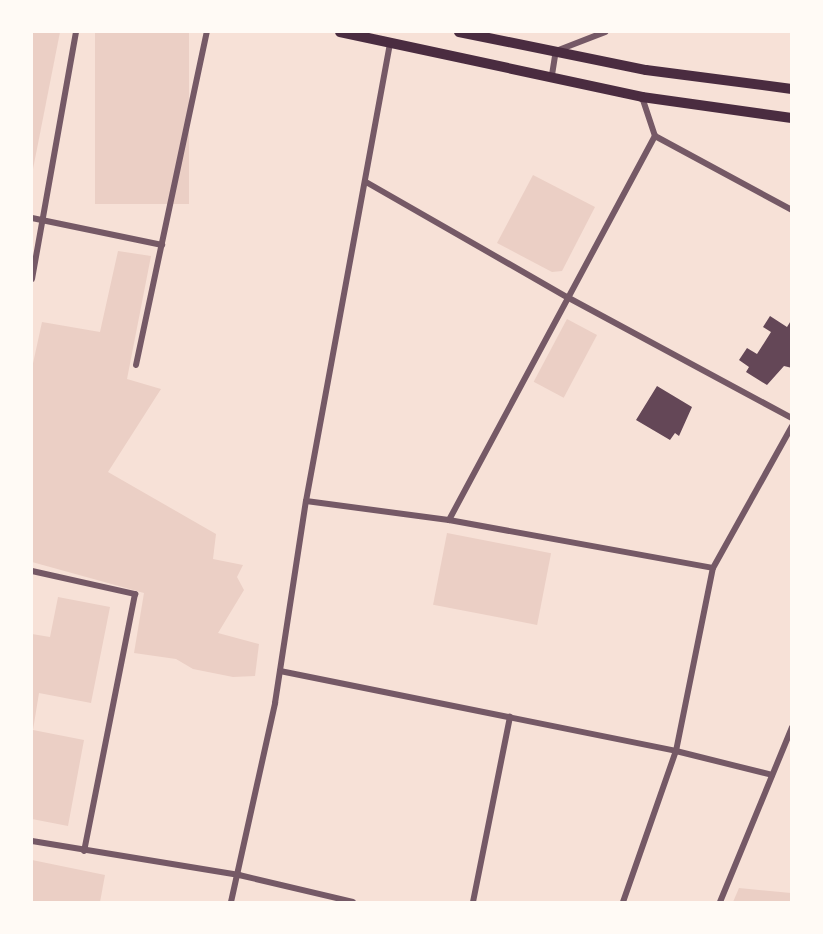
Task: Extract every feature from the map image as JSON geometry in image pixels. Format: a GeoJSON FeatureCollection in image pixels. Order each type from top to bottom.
{"type":"FeatureCollection","features":[{"type":"Feature","properties":{"kind":"main road"},"geometry":{"type":"LineString","coordinates":[[339,32],[552,75],[642,97],[792,118]]}},
{"type":"Feature","properties":{"kind":"main road"},"geometry":{"type":"LineString","coordinates":[[459,32],[646,70],[792,89]]}},
{"type":"Feature","properties":{"kind":"street"},"geometry":{"type":"LineString","coordinates":[[32,279],[76,32]]}},
{"type":"Feature","properties":{"kind":"street"},"geometry":{"type":"LineString","coordinates":[[136,364],[207,32]]}},
{"type":"Feature","properties":{"kind":"street"},"geometry":{"type":"LineString","coordinates":[[552,75],[556,51],[605,32]]}},
{"type":"Feature","properties":{"kind":"street"},"geometry":{"type":"LineString","coordinates":[[231,903],[239,874],[280,671],[306,501],[390,42]]}},
{"type":"Feature","properties":{"kind":"street"},"geometry":{"type":"LineString","coordinates":[[642,97],[655,136],[792,210]]}},
{"type":"Feature","properties":{"kind":"street"},"geometry":{"type":"LineString","coordinates":[[449,520],[655,136]]}},
{"type":"Feature","properties":{"kind":"street"},"geometry":{"type":"LineString","coordinates":[[366,182],[567,297],[792,418]]}},
{"type":"Feature","properties":{"kind":"street"},"geometry":{"type":"LineString","coordinates":[[32,218],[162,245]]}},
{"type":"Feature","properties":{"kind":"street"},"geometry":{"type":"LineString","coordinates":[[623,903],[676,751],[713,568],[792,426]]}},
{"type":"Feature","properties":{"kind":"street"},"geometry":{"type":"LineString","coordinates":[[306,501],[449,520],[713,568]]}},
{"type":"Feature","properties":{"kind":"street"},"geometry":{"type":"LineString","coordinates":[[32,571],[135,594],[84,851]]}},
{"type":"Feature","properties":{"kind":"street"},"geometry":{"type":"LineString","coordinates":[[280,671],[676,751],[772,775]]}},
{"type":"Feature","properties":{"kind":"street"},"geometry":{"type":"LineString","coordinates":[[472,903],[510,717]]}},
{"type":"Feature","properties":{"kind":"street"},"geometry":{"type":"LineString","coordinates":[[720,903],[792,727]]}},
{"type":"Feature","properties":{"kind":"street"},"geometry":{"type":"LineString","coordinates":[[32,841],[239,874],[353,903]]}},
{"type":"Feature","properties":{"kind":"shaded area"},"geometry":{"type":"Polygon","coordinates":[[[32,32],[60,32],[32,174],[32,32]]]}},
{"type":"Feature","properties":{"kind":"shaded area"},"geometry":{"type":"Polygon","coordinates":[[[95,32],[189,32],[189,204],[95,204],[95,32]]]}},
{"type":"Feature","properties":{"kind":"shaded area"},"geometry":{"type":"Polygon","coordinates":[[[533,175],[595,207],[562,271],[552,272],[497,243],[533,175]]]}},
{"type":"Feature","properties":{"kind":"shaded area"},"geometry":{"type":"Polygon","coordinates":[[[118,251],[151,256],[127,379],[161,389],[108,472],[216,534],[213,559],[243,565],[237,577],[244,590],[218,633],[259,644],[255,676],[233,677],[193,669],[176,659],[134,653],[144,593],[32,562],[32,368],[42,322],[100,332],[118,251]]]}},
{"type":"Feature","properties":{"kind":"shaded area"},"geometry":{"type":"Polygon","coordinates":[[[567,319],[597,335],[564,398],[534,382],[567,319]]]}},
{"type":"Feature","properties":{"kind":"shaded area"},"geometry":{"type":"Polygon","coordinates":[[[447,533],[551,553],[537,625],[433,605],[447,533]]]}},
{"type":"Feature","properties":{"kind":"shaded area"},"geometry":{"type":"Polygon","coordinates":[[[58,597],[110,607],[91,703],[39,693],[33,730],[84,740],[68,826],[32,819],[32,634],[50,637],[58,597]]]}},
{"type":"Feature","properties":{"kind":"shaded area"},"geometry":{"type":"Polygon","coordinates":[[[32,860],[105,875],[100,902],[32,902],[32,860]]]}},
{"type":"Feature","properties":{"kind":"shaded area"},"geometry":{"type":"Polygon","coordinates":[[[739,888],[791,893],[791,902],[733,902],[739,888]]]}},
{"type":"Feature","properties":{"kind":"building"},"geometry":{"type":"Polygon","coordinates":[[[770,316],[787,327],[792,319],[792,368],[784,366],[767,385],[746,372],[749,367],[739,360],[747,348],[757,354],[771,332],[763,327],[770,316]]]}},
{"type":"Feature","properties":{"kind":"building"},"geometry":{"type":"Polygon","coordinates":[[[657,386],[692,407],[679,436],[675,433],[670,440],[636,420],[657,386]]]}}]}
